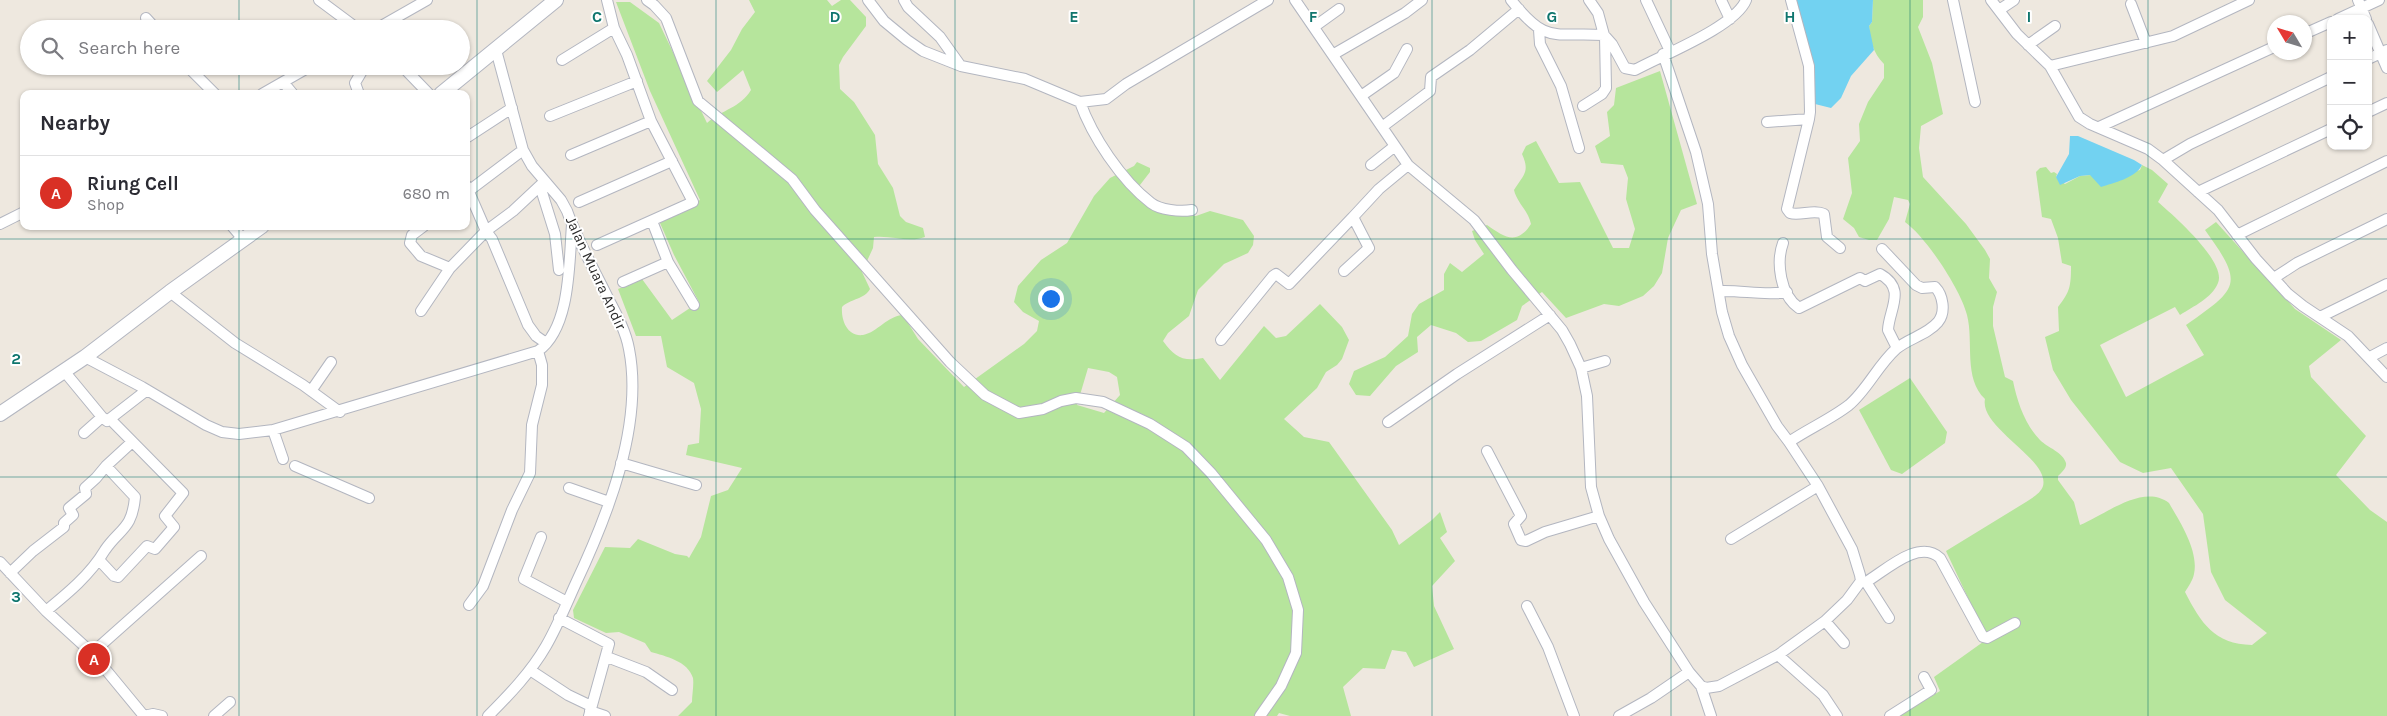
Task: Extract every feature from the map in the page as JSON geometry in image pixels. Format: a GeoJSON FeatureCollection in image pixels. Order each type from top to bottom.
{"type":"FeatureCollection","features":[{"type":"Feature","properties":{"kind":"main road"},"geometry":{"type":"LineString","coordinates":[[470,71],[556,0]]}},
{"type":"Feature","properties":{"kind":"main road"},"geometry":{"type":"LineString","coordinates":[[447,90],[465,75]]}},
{"type":"Feature","properties":{"kind":"main road"},"geometry":{"type":"LineString","coordinates":[[0,414],[85,357],[170,292],[256,230]]}},
{"type":"Feature","properties":{"kind":"street"},"geometry":{"type":"LineString","coordinates":[[319,0],[346,20]]}},
{"type":"Feature","properties":{"kind":"street"},"geometry":{"type":"LineString","coordinates":[[392,20],[427,0]]}},
{"type":"Feature","properties":{"kind":"street"},"geometry":{"type":"LineString","coordinates":[[597,245],[693,202],[651,120],[637,81],[614,28],[607,0]]}},
{"type":"Feature","properties":{"kind":"street"},"geometry":{"type":"LineString","coordinates":[[647,0],[666,18],[698,101],[792,179],[815,210],[950,362],[985,394],[1019,413],[1042,409],[1061,401],[1076,398],[1103,402],[1150,424],[1186,447],[1217,479],[1266,540],[1288,577],[1298,610],[1296,653],[1281,686],[1260,716]]}},
{"type":"Feature","properties":{"kind":"street"},"geometry":{"type":"LineString","coordinates":[[868,0],[884,21],[923,51],[961,66],[1025,79],[1080,102],[1106,99],[1126,84],[1268,0]]}},
{"type":"Feature","properties":{"kind":"street"},"geometry":{"type":"LineString","coordinates":[[904,0],[908,7],[940,37],[961,66]]}},
{"type":"Feature","properties":{"kind":"street"},"geometry":{"type":"LineString","coordinates":[[1295,0],[1334,54],[1408,165],[1474,220],[1512,270],[1550,315],[1570,344],[1581,368],[1589,412],[1591,487],[1599,516],[1636,589],[1689,672],[1701,686],[1711,716]]}},
{"type":"Feature","properties":{"kind":"street"},"geometry":{"type":"LineString","coordinates":[[1334,54],[1392,21],[1422,0]]}},
{"type":"Feature","properties":{"kind":"street"},"geometry":{"type":"LineString","coordinates":[[1512,0],[1539,30],[1551,35],[1603,35]]}},
{"type":"Feature","properties":{"kind":"street"},"geometry":{"type":"LineString","coordinates":[[1583,106],[1602,94],[1606,88],[1603,35],[1598,13],[1589,0]]}},
{"type":"Feature","properties":{"kind":"street"},"geometry":{"type":"LineString","coordinates":[[1646,0],[1667,53],[1696,152],[1708,204],[1712,254],[1720,291],[1722,312],[1729,336],[1776,426],[1790,442],[1818,486],[1852,549],[1863,582],[1889,618]]}},
{"type":"Feature","properties":{"kind":"street"},"geometry":{"type":"LineString","coordinates":[[1721,0],[1730,19]]}},
{"type":"Feature","properties":{"kind":"street"},"geometry":{"type":"LineString","coordinates":[[1603,35],[1625,68],[1635,70],[1689,43],[1730,19],[1744,7],[1746,0]]}},
{"type":"Feature","properties":{"kind":"street"},"geometry":{"type":"LineString","coordinates":[[1791,0],[1809,66],[1811,85],[1809,118],[1786,209],[1790,213],[1795,214],[1820,212],[1824,214],[1828,237],[1840,248]]}},
{"type":"Feature","properties":{"kind":"street"},"geometry":{"type":"LineString","coordinates":[[1953,0],[1975,102]]}},
{"type":"Feature","properties":{"kind":"street"},"geometry":{"type":"LineString","coordinates":[[1991,0],[2028,45],[2050,66],[2079,116],[2098,127],[2138,144],[2164,160],[2218,210],[2274,278],[2303,306],[2348,336],[2387,377]]}},
{"type":"Feature","properties":{"kind":"street"},"geometry":{"type":"LineString","coordinates":[[2050,66],[2173,36],[2249,0]]}},
{"type":"Feature","properties":{"kind":"street"},"geometry":{"type":"LineString","coordinates":[[2344,15],[2360,4],[2379,0]]}},
{"type":"Feature","properties":{"kind":"street"},"geometry":{"type":"LineString","coordinates":[[1999,10],[2011,1]]}},
{"type":"Feature","properties":{"kind":"street"},"geometry":{"type":"LineString","coordinates":[[2131,4],[2146,43]]}},
{"type":"Feature","properties":{"kind":"street"},"geometry":{"type":"LineString","coordinates":[[1314,27],[1339,9]]}},
{"type":"Feature","properties":{"kind":"street"},"geometry":{"type":"LineString","coordinates":[[1382,127],[1430,91],[1431,77],[1470,50],[1519,9]]}},
{"type":"Feature","properties":{"kind":"street"},"geometry":{"type":"LineString","coordinates":[[2312,30],[2327,24]]}},
{"type":"Feature","properties":{"kind":"street"},"geometry":{"type":"LineString","coordinates":[[2028,45],[2055,26]]}},
{"type":"Feature","properties":{"kind":"street"},"geometry":{"type":"LineString","coordinates":[[562,60],[614,28]]}},
{"type":"Feature","properties":{"kind":"street"},"geometry":{"type":"LineString","coordinates":[[1539,30],[1540,44],[1561,86],[1579,148]]}},
{"type":"Feature","properties":{"kind":"street"},"geometry":{"type":"LineString","coordinates":[[2372,31],[2384,52],[2387,68]]}},
{"type":"Feature","properties":{"kind":"street"},"geometry":{"type":"LineString","coordinates":[[1362,96],[1394,73],[1407,49]]}},
{"type":"Feature","properties":{"kind":"street","name":"Jalan Muara Andir"},"geometry":{"type":"LineString","coordinates":[[488,716],[530,670],[545,646],[567,602],[609,502],[621,463],[628,434],[632,376],[629,348],[620,322],[561,200],[542,184],[524,150],[496,50]]}},
{"type":"Feature","properties":{"kind":"street"},"geometry":{"type":"LineString","coordinates":[[2098,127],[2267,50]]}},
{"type":"Feature","properties":{"kind":"street"},"geometry":{"type":"LineString","coordinates":[[2372,57],[2384,52]]}},
{"type":"Feature","properties":{"kind":"street"},"geometry":{"type":"LineString","coordinates":[[197,75],[211,90]]}},
{"type":"Feature","properties":{"kind":"street"},"geometry":{"type":"LineString","coordinates":[[269,90],[295,75]]}},
{"type":"Feature","properties":{"kind":"street"},"geometry":{"type":"LineString","coordinates":[[357,90],[354,83],[359,75]]}},
{"type":"Feature","properties":{"kind":"street"},"geometry":{"type":"LineString","coordinates":[[411,75],[425,90]]}},
{"type":"Feature","properties":{"kind":"street"},"geometry":{"type":"LineString","coordinates":[[2164,160],[2190,144],[2327,79]]}},
{"type":"Feature","properties":{"kind":"street"},"geometry":{"type":"LineString","coordinates":[[550,116],[637,81]]}},
{"type":"Feature","properties":{"kind":"street"},"geometry":{"type":"LineString","coordinates":[[283,82],[290,90]]}},
{"type":"Feature","properties":{"kind":"street"},"geometry":{"type":"LineString","coordinates":[[1080,102],[1099,141],[1134,186],[1151,204],[1161,208],[1192,210]]}},
{"type":"Feature","properties":{"kind":"street"},"geometry":{"type":"LineString","coordinates":[[2372,110],[2387,103]]}},
{"type":"Feature","properties":{"kind":"street"},"geometry":{"type":"LineString","coordinates":[[470,135],[512,108]]}},
{"type":"Feature","properties":{"kind":"street"},"geometry":{"type":"LineString","coordinates":[[1767,122],[1809,118]]}},
{"type":"Feature","properties":{"kind":"street"},"geometry":{"type":"LineString","coordinates":[[571,155],[651,120]]}},
{"type":"Feature","properties":{"kind":"street"},"geometry":{"type":"LineString","coordinates":[[2198,192],[2327,131]]}},
{"type":"Feature","properties":{"kind":"street"},"geometry":{"type":"LineString","coordinates":[[1371,165],[1395,146]]}},
{"type":"Feature","properties":{"kind":"street"},"geometry":{"type":"LineString","coordinates":[[470,188],[524,150]]}},
{"type":"Feature","properties":{"kind":"street"},"geometry":{"type":"LineString","coordinates":[[579,202],[672,160]]}},
{"type":"Feature","properties":{"kind":"street"},"geometry":{"type":"LineString","coordinates":[[2237,235],[2387,161]]}},
{"type":"Feature","properties":{"kind":"street"},"geometry":{"type":"LineString","coordinates":[[1221,340],[1273,276],[1276,274],[1289,284],[1379,189],[1408,165]]}},
{"type":"Feature","properties":{"kind":"street"},"geometry":{"type":"LineString","coordinates":[[421,311],[450,268],[486,231],[542,184],[555,234],[559,270]]}},
{"type":"Feature","properties":{"kind":"street"},"geometry":{"type":"LineString","coordinates":[[470,196],[486,231],[492,239],[528,325],[536,336],[546,343]]}},
{"type":"Feature","properties":{"kind":"street"},"geometry":{"type":"LineString","coordinates":[[0,224],[20,214]]}},
{"type":"Feature","properties":{"kind":"street"},"geometry":{"type":"LineString","coordinates":[[1344,272],[1369,248],[1353,217]]}},
{"type":"Feature","properties":{"kind":"street"},"geometry":{"type":"LineString","coordinates":[[2274,278],[2298,263],[2387,219]]}},
{"type":"Feature","properties":{"kind":"street"},"geometry":{"type":"LineString","coordinates":[[652,220],[668,262],[694,305]]}},
{"type":"Feature","properties":{"kind":"street"},"geometry":{"type":"LineString","coordinates":[[85,357],[147,390],[206,425],[222,432],[239,434],[273,430],[340,412],[394,393],[538,351],[546,343],[563,310],[572,226]]}},
{"type":"Feature","properties":{"kind":"street"},"geometry":{"type":"LineString","coordinates":[[235,230],[243,239]]}},
{"type":"Feature","properties":{"kind":"street"},"geometry":{"type":"LineString","coordinates":[[419,230],[412,235],[410,243],[421,256],[450,268]]}},
{"type":"Feature","properties":{"kind":"street"},"geometry":{"type":"LineString","coordinates":[[1783,243],[1779,260],[1781,276],[1787,292],[1796,306],[1802,308],[1860,278],[1865,281],[1881,274],[1888,280],[1894,291],[1894,310],[1888,330],[1897,348]]}},
{"type":"Feature","properties":{"kind":"street"},"geometry":{"type":"LineString","coordinates":[[1790,442],[1849,404],[1879,366],[1897,348],[1938,322],[1943,314],[1942,300],[1935,287],[1922,288],[1916,285],[1882,249]]}},
{"type":"Feature","properties":{"kind":"street"},"geometry":{"type":"LineString","coordinates":[[623,282],[668,262]]}},
{"type":"Feature","properties":{"kind":"street"},"geometry":{"type":"LineString","coordinates":[[2320,317],[2387,284]]}},
{"type":"Feature","properties":{"kind":"street"},"geometry":{"type":"LineString","coordinates":[[1720,291],[1736,290],[1773,295],[1787,292]]}},
{"type":"Feature","properties":{"kind":"street"},"geometry":{"type":"LineString","coordinates":[[170,292],[235,343],[311,391],[340,412]]}},
{"type":"Feature","properties":{"kind":"street"},"geometry":{"type":"LineString","coordinates":[[1388,422],[1550,315]]}},
{"type":"Feature","properties":{"kind":"street"},"geometry":{"type":"LineString","coordinates":[[2370,357],[2387,348]]}},
{"type":"Feature","properties":{"kind":"street"},"geometry":{"type":"LineString","coordinates":[[469,605],[483,586],[512,510],[530,473],[532,425],[542,385],[542,365],[538,351]]}},
{"type":"Feature","properties":{"kind":"street"},"geometry":{"type":"LineString","coordinates":[[1581,368],[1604,361]]}},
{"type":"Feature","properties":{"kind":"street"},"geometry":{"type":"LineString","coordinates":[[311,391],[331,362]]}},
{"type":"Feature","properties":{"kind":"street"},"geometry":{"type":"LineString","coordinates":[[64,371],[106,418],[183,493],[165,516],[174,524],[174,527],[155,549],[146,546],[118,577],[114,576],[100,561]]}},
{"type":"Feature","properties":{"kind":"street"},"geometry":{"type":"LineString","coordinates":[[84,433],[147,390]]}},
{"type":"Feature","properties":{"kind":"street"},"geometry":{"type":"LineString","coordinates":[[273,430],[283,459]]}},
{"type":"Feature","properties":{"kind":"street"},"geometry":{"type":"LineString","coordinates":[[10,573],[33,551],[64,527],[64,524],[73,515],[69,508],[87,493],[85,488],[131,443]]}},
{"type":"Feature","properties":{"kind":"street"},"geometry":{"type":"LineString","coordinates":[[1487,451],[1520,516],[1514,524],[1521,540],[1526,541],[1545,532],[1599,516]]}},
{"type":"Feature","properties":{"kind":"street"},"geometry":{"type":"LineString","coordinates":[[621,463],[696,485]]}},
{"type":"Feature","properties":{"kind":"street"},"geometry":{"type":"LineString","coordinates":[[46,611],[74,588],[100,561],[106,550],[126,529],[135,499],[106,466]]}},
{"type":"Feature","properties":{"kind":"street"},"geometry":{"type":"LineString","coordinates":[[296,466],[369,498]]}},
{"type":"Feature","properties":{"kind":"street"},"geometry":{"type":"LineString","coordinates":[[1731,539],[1818,486]]}},
{"type":"Feature","properties":{"kind":"street"},"geometry":{"type":"LineString","coordinates":[[568,488],[609,502]]}},
{"type":"Feature","properties":{"kind":"street"},"geometry":{"type":"LineString","coordinates":[[541,537],[524,579],[567,602]]}},
{"type":"Feature","properties":{"kind":"street"},"geometry":{"type":"LineString","coordinates":[[1701,686],[1706,688],[1719,686],[1775,657],[1825,621],[1863,582],[1914,554],[1930,552],[1940,558],[1983,637],[1987,638],[2016,623]]}},
{"type":"Feature","properties":{"kind":"street"},"geometry":{"type":"LineString","coordinates":[[92,653],[201,556]]}},
{"type":"Feature","properties":{"kind":"street"},"geometry":{"type":"LineString","coordinates":[[0,562],[46,611],[92,653],[144,716],[153,714],[162,716]]}},
{"type":"Feature","properties":{"kind":"street"},"geometry":{"type":"LineString","coordinates":[[1527,606],[1548,647],[1574,716]]}},
{"type":"Feature","properties":{"kind":"street"},"geometry":{"type":"LineString","coordinates":[[559,618],[607,642],[609,646],[590,711]]}},
{"type":"Feature","properties":{"kind":"street"},"geometry":{"type":"LineString","coordinates":[[1825,621],[1844,643]]}},
{"type":"Feature","properties":{"kind":"street"},"geometry":{"type":"LineString","coordinates":[[607,656],[646,672],[672,690]]}},
{"type":"Feature","properties":{"kind":"street"},"geometry":{"type":"LineString","coordinates":[[1775,657],[1823,695],[1837,716]]}},
{"type":"Feature","properties":{"kind":"street"},"geometry":{"type":"LineString","coordinates":[[530,670],[590,711],[605,716]]}},
{"type":"Feature","properties":{"kind":"street"},"geometry":{"type":"LineString","coordinates":[[1619,716],[1651,698],[1689,672]]}},
{"type":"Feature","properties":{"kind":"street"},"geometry":{"type":"LineString","coordinates":[[1890,716],[1931,690],[1924,677]]}},
{"type":"Feature","properties":{"kind":"street"},"geometry":{"type":"LineString","coordinates":[[214,716],[230,702]]}},
{"type":"Feature","properties":{"kind":"green space"},"geometry":{"type":"Polygon","coordinates":[[[749,0],[827,0],[832,6],[841,0],[850,0],[866,17],[866,26],[839,65],[840,89],[854,102],[875,135],[878,164],[893,188],[900,216],[906,222],[923,228],[925,237],[906,239],[874,237],[873,248],[862,272],[870,289],[865,295],[842,307],[844,322],[846,327],[853,333],[863,335],[873,331],[892,318],[903,315],[918,339],[964,387],[1024,344],[1037,331],[1039,321],[1023,312],[1014,302],[1018,286],[1041,260],[1067,243],[1094,196],[1110,178],[1134,166],[1137,162],[1150,168],[1150,172],[1133,194],[1151,208],[1170,214],[1196,216],[1210,211],[1243,220],[1254,236],[1253,245],[1248,253],[1224,264],[1198,290],[1189,316],[1168,333],[1163,341],[1171,351],[1184,359],[1203,358],[1220,380],[1264,326],[1276,338],[1286,336],[1320,304],[1342,327],[1349,340],[1342,359],[1337,365],[1326,372],[1317,388],[1284,419],[1304,437],[1329,442],[1392,530],[1399,545],[1440,512],[1447,532],[1440,538],[1455,561],[1432,586],[1434,606],[1454,649],[1414,667],[1406,652],[1392,650],[1385,669],[1363,668],[1343,687],[1351,716],[1290,716],[1279,713],[1277,716],[678,716],[692,702],[693,678],[686,667],[675,660],[651,652],[645,643],[619,632],[606,633],[574,618],[573,610],[605,547],[630,548],[638,539],[689,558],[701,537],[711,496],[728,490],[742,468],[686,455],[688,445],[699,443],[701,409],[694,383],[667,367],[661,336],[636,336],[618,289],[642,279],[672,320],[699,302],[674,255],[660,223],[700,200],[650,91],[616,2],[630,2],[659,23],[707,123],[742,101],[751,90],[743,70],[717,92],[707,81],[731,50],[742,29],[755,12],[749,0]],[[1088,368],[1077,405],[1104,413],[1120,395],[1117,377],[1109,372],[1088,368]]]}},
{"type":"Feature","properties":{"kind":"green space"},"geometry":{"type":"Polygon","coordinates":[[[1873,0],[1923,0],[1923,17],[1918,27],[1932,63],[1943,114],[1921,126],[1919,148],[1923,177],[1966,224],[1990,259],[1989,278],[1997,292],[1993,307],[1993,326],[2005,377],[2013,381],[2022,412],[2035,434],[2043,443],[2059,453],[2064,459],[2066,467],[2058,476],[2058,480],[2074,502],[2080,525],[2136,499],[2159,498],[2169,503],[2188,537],[2194,556],[2193,576],[2185,592],[2197,613],[2210,630],[2228,641],[2252,645],[2267,633],[2225,600],[2211,572],[2203,514],[2171,468],[2143,473],[2120,462],[2071,400],[2053,370],[2045,337],[2059,331],[2058,307],[2069,288],[2071,266],[2062,263],[2058,238],[2051,219],[2042,217],[2036,172],[2040,168],[2046,167],[2051,173],[2057,174],[2056,177],[2065,184],[2080,176],[2091,175],[2096,180],[2140,170],[2142,165],[2152,170],[2168,184],[2158,202],[2197,240],[2215,263],[2219,274],[2218,283],[2212,293],[2202,301],[2180,315],[2175,307],[2100,345],[2126,397],[2204,355],[2186,325],[2217,302],[2230,284],[2230,274],[2226,263],[2205,230],[2216,222],[2295,309],[2341,340],[2309,366],[2311,377],[2366,436],[2336,475],[2370,510],[2387,522],[2387,716],[1899,716],[1940,691],[1934,677],[1983,642],[1985,630],[1946,551],[2031,499],[2043,486],[2042,476],[2036,465],[1993,421],[1986,410],[1985,399],[1978,390],[1971,370],[1969,326],[1963,304],[1942,265],[1923,239],[1905,222],[1910,204],[1908,200],[1894,197],[1889,219],[1877,240],[1859,237],[1854,228],[1843,219],[1852,193],[1848,158],[1860,141],[1859,124],[1868,102],[1884,78],[1884,64],[1875,51],[1869,31],[1869,26],[1872,22],[1873,0]]]}},
{"type":"Feature","properties":{"kind":"green space"},"geometry":{"type":"Polygon","coordinates":[[[1660,71],[1697,204],[1681,210],[1668,238],[1662,273],[1654,286],[1643,296],[1619,306],[1604,304],[1566,318],[1542,292],[1522,306],[1517,320],[1481,341],[1468,342],[1456,333],[1431,325],[1417,337],[1418,352],[1396,366],[1370,396],[1356,395],[1349,384],[1354,371],[1385,357],[1408,336],[1412,314],[1419,304],[1444,290],[1444,274],[1450,263],[1462,272],[1484,254],[1475,240],[1472,231],[1487,225],[1505,236],[1515,237],[1526,231],[1531,224],[1514,190],[1525,173],[1526,165],[1522,154],[1526,146],[1536,141],[1559,183],[1580,182],[1613,248],[1629,248],[1635,229],[1626,199],[1628,178],[1623,165],[1601,163],[1595,146],[1610,136],[1607,112],[1614,105],[1616,88],[1660,71]]]}},
{"type":"Feature","properties":{"kind":"green space"},"geometry":{"type":"Polygon","coordinates":[[[1910,378],[1947,432],[1945,443],[1902,474],[1891,470],[1859,410],[1910,378]]]}},
{"type":"Feature","properties":{"kind":"water"},"geometry":{"type":"Polygon","coordinates":[[[1796,0],[1873,0],[1872,22],[1869,26],[1874,50],[1851,76],[1841,98],[1831,108],[1815,104],[1815,79],[1796,0]]]}},
{"type":"Feature","properties":{"kind":"water"},"geometry":{"type":"Polygon","coordinates":[[[2070,136],[2078,136],[2142,165],[2130,177],[2101,187],[2090,175],[2080,176],[2060,185],[2056,177],[2069,154],[2070,136]]]}},
{"type":"Feature","properties":{"kind":"place","name":"Riung Cell"},"geometry":{"type":"Point","coordinates":[94,659]}}]}
